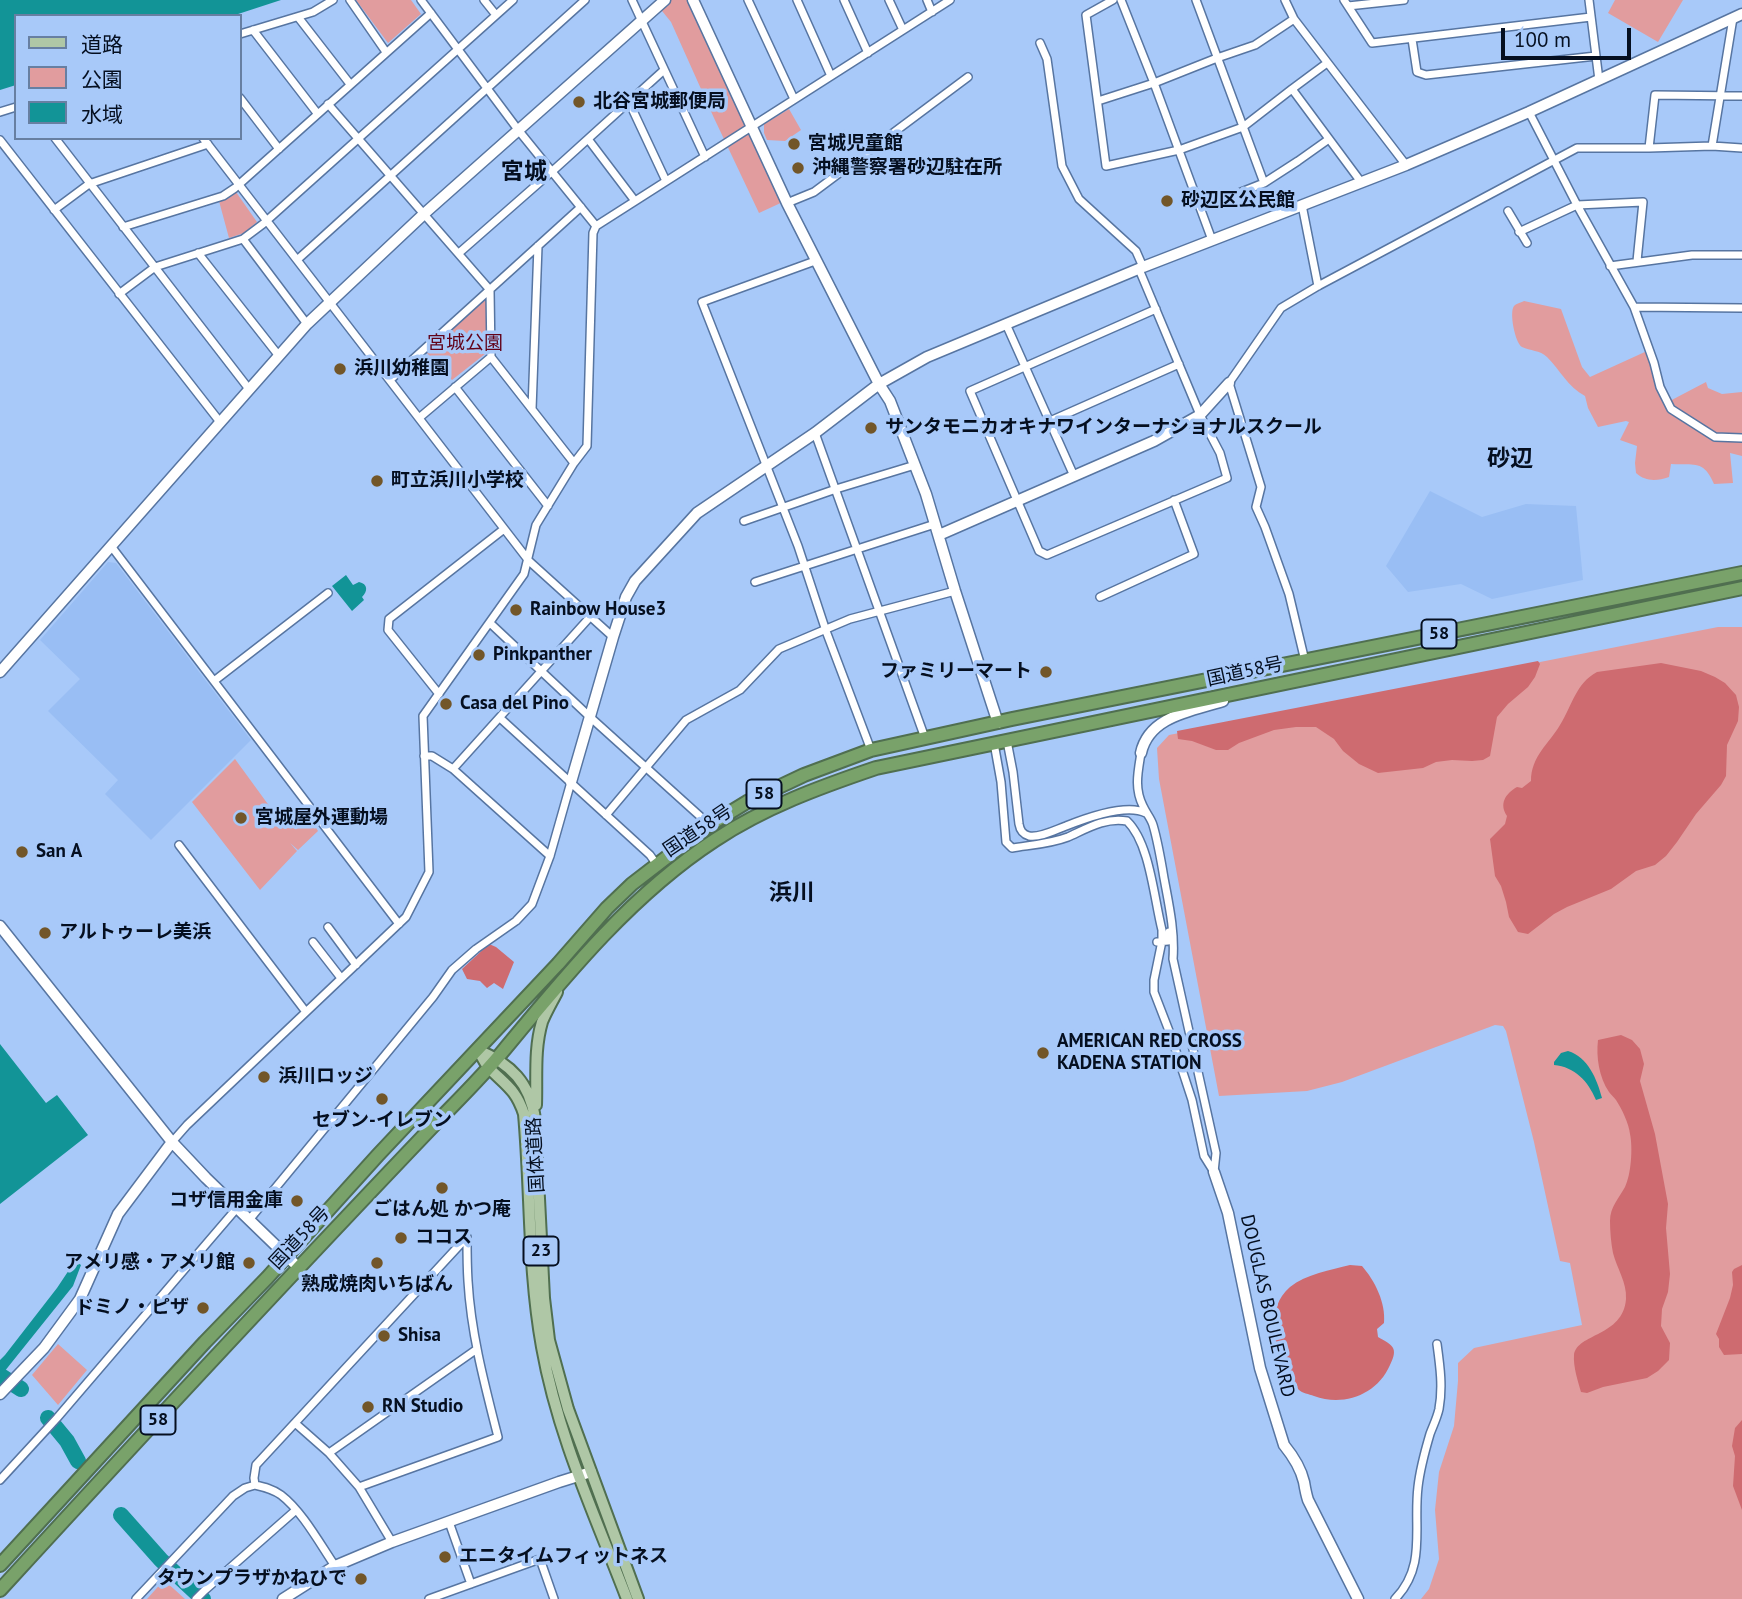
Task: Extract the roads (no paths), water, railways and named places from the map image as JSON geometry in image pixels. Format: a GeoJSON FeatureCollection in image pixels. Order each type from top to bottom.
{"type":"FeatureCollection","features":[{"type":"Feature","properties":{"kind":"highway","name":"国道58号"},"geometry":{"type":"LineString","coordinates":[[0,1564],[607,908],[632,884],[706,827],[747,802],[804,775],[871,750],[1742,573]]}},
{"type":"Feature","properties":{"kind":"highway","name":"国道58号"},"geometry":{"type":"LineString","coordinates":[[0,1590],[493,1063],[563,980],[643,896],[714,840],[756,816],[812,790],[876,768],[1742,589]]}},
{"type":"Feature","properties":{"kind":"main road"},"geometry":{"type":"LineString","coordinates":[[535,1119],[537,1045],[542,1023],[563,980]]}},
{"type":"Feature","properties":{"kind":"main road","name":"国体道路"},"geometry":{"type":"LineString","coordinates":[[478,1050],[525,1085],[530,1095],[535,1119],[542,1270],[550,1340],[568,1409],[638,1599]]}},
{"type":"Feature","properties":{"kind":"main road","name":"国体道路"},"geometry":{"type":"LineString","coordinates":[[493,1063],[517,1096],[524,1114],[532,1276],[542,1346],[557,1416],[627,1599]]}},
{"type":"Feature","properties":{"kind":"street"},"geometry":{"type":"LineString","coordinates":[[242,33],[313,12],[333,0]]}},
{"type":"Feature","properties":{"kind":"street"},"geometry":{"type":"LineString","coordinates":[[350,0],[386,51]]}},
{"type":"Feature","properties":{"kind":"street"},"geometry":{"type":"LineString","coordinates":[[421,0],[519,131],[596,226]]}},
{"type":"Feature","properties":{"kind":"street"},"geometry":{"type":"LineString","coordinates":[[484,0],[496,15]]}},
{"type":"Feature","properties":{"kind":"street"},"geometry":{"type":"LineString","coordinates":[[119,294],[155,267],[243,239],[267,221],[513,0]]}},
{"type":"Feature","properties":{"kind":"street"},"geometry":{"type":"LineString","coordinates":[[296,260],[585,0]]}},
{"type":"Feature","properties":{"kind":"street"},"geometry":{"type":"LineString","coordinates":[[632,0],[705,157]]}},
{"type":"Feature","properties":{"kind":"street"},"geometry":{"type":"LineString","coordinates":[[0,672],[307,324],[425,214],[665,0]]}},
{"type":"Feature","properties":{"kind":"street"},"geometry":{"type":"LineString","coordinates":[[693,0],[786,203],[890,401],[915,465],[998,723],[1006,842],[1012,848],[1038,845],[1067,837],[1093,825],[1120,820],[1126,821],[1143,848],[1162,914],[1174,943],[1173,959],[1216,1153],[1214,1172]]}},
{"type":"Feature","properties":{"kind":"street"},"geometry":{"type":"LineString","coordinates":[[748,0],[794,99]]}},
{"type":"Feature","properties":{"kind":"street"},"geometry":{"type":"LineString","coordinates":[[797,0],[831,76]]}},
{"type":"Feature","properties":{"kind":"street"},"geometry":{"type":"LineString","coordinates":[[844,0],[868,52]]}},
{"type":"Feature","properties":{"kind":"street"},"geometry":{"type":"LineString","coordinates":[[889,0],[903,30]]}},
{"type":"Feature","properties":{"kind":"street"},"geometry":{"type":"LineString","coordinates":[[927,0],[932,12]]}},
{"type":"Feature","properties":{"kind":"street"},"geometry":{"type":"LineString","coordinates":[[4,1390],[44,1348],[80,1299],[118,1213],[172,1142],[406,917],[429,872],[423,716],[524,574],[536,526],[587,446],[593,233],[596,226],[950,0]]}},
{"type":"Feature","properties":{"kind":"street"},"geometry":{"type":"LineString","coordinates":[[1113,0],[1086,15],[1106,166],[1179,150],[1243,127],[1327,63]]}},
{"type":"Feature","properties":{"kind":"street"},"geometry":{"type":"LineString","coordinates":[[1121,0],[1212,240]]}},
{"type":"Feature","properties":{"kind":"street"},"geometry":{"type":"LineString","coordinates":[[1196,0],[1264,183]]}},
{"type":"Feature","properties":{"kind":"street"},"geometry":{"type":"LineString","coordinates":[[1285,0],[1294,19],[1406,165]]}},
{"type":"Feature","properties":{"kind":"street"},"geometry":{"type":"LineString","coordinates":[[1346,3],[1404,0]]}},
{"type":"Feature","properties":{"kind":"street"},"geometry":{"type":"LineString","coordinates":[[1589,0],[1599,80]]}},
{"type":"Feature","properties":{"kind":"street"},"geometry":{"type":"LineString","coordinates":[[1346,3],[1373,43],[1591,17]]}},
{"type":"Feature","properties":{"kind":"street"},"geometry":{"type":"LineString","coordinates":[[123,227],[223,196],[431,13]]}},
{"type":"Feature","properties":{"kind":"street"},"geometry":{"type":"LineString","coordinates":[[249,1220],[433,997],[452,970],[516,921],[532,904],[550,856],[626,597],[635,581],[697,513],[816,433],[879,384],[927,357],[1141,268],[1406,165],[1529,113],[1738,16]]}},
{"type":"Feature","properties":{"kind":"street"},"geometry":{"type":"LineString","coordinates":[[1712,146],[1738,16]]}},
{"type":"Feature","properties":{"kind":"street"},"geometry":{"type":"LineString","coordinates":[[299,17],[350,84]]}},
{"type":"Feature","properties":{"kind":"street"},"geometry":{"type":"LineString","coordinates":[[1098,101],[1255,45],[1294,19]]}},
{"type":"Feature","properties":{"kind":"street"},"geometry":{"type":"LineString","coordinates":[[253,30],[317,113]]}},
{"type":"Feature","properties":{"kind":"street"},"geometry":{"type":"LineString","coordinates":[[1412,39],[1417,72],[1426,75],[1596,56]]}},
{"type":"Feature","properties":{"kind":"street"},"geometry":{"type":"LineString","coordinates":[[1040,43],[1047,59],[1062,166],[1079,199],[1136,251],[1156,309],[1200,415],[1220,453],[1227,478],[1047,555],[1040,551],[970,391],[1156,309]]}},
{"type":"Feature","properties":{"kind":"street"},"geometry":{"type":"LineString","coordinates":[[459,253],[664,70]]}},
{"type":"Feature","properties":{"kind":"street"},"geometry":{"type":"LineString","coordinates":[[786,203],[814,191],[968,77]]}},
{"type":"Feature","properties":{"kind":"street"},"geometry":{"type":"LineString","coordinates":[[1292,89],[1361,182]]}},
{"type":"Feature","properties":{"kind":"street"},"geometry":{"type":"LineString","coordinates":[[1649,148],[1655,95],[1742,96]]}},
{"type":"Feature","properties":{"kind":"street"},"geometry":{"type":"LineString","coordinates":[[242,101],[279,149]]}},
{"type":"Feature","properties":{"kind":"street"},"geometry":{"type":"LineString","coordinates":[[629,102],[666,181]]}},
{"type":"Feature","properties":{"kind":"street"},"geometry":{"type":"LineString","coordinates":[[328,104],[491,289],[491,357],[574,463]]}},
{"type":"Feature","properties":{"kind":"street"},"geometry":{"type":"LineString","coordinates":[[1529,113],[1634,307],[1660,387],[1671,409],[1715,437],[1742,439]]}},
{"type":"Feature","properties":{"kind":"street"},"geometry":{"type":"LineString","coordinates":[[588,139],[635,201]]}},
{"type":"Feature","properties":{"kind":"street"},"geometry":{"type":"LineString","coordinates":[[1201,208],[1264,183],[1329,139]]}},
{"type":"Feature","properties":{"kind":"street"},"geometry":{"type":"LineString","coordinates":[[0,140],[220,422]]}},
{"type":"Feature","properties":{"kind":"street"},"geometry":{"type":"LineString","coordinates":[[56,140],[249,389]]}},
{"type":"Feature","properties":{"kind":"street"},"geometry":{"type":"LineString","coordinates":[[54,210],[89,184],[206,141],[529,561],[613,637]]}},
{"type":"Feature","properties":{"kind":"street"},"geometry":{"type":"LineString","coordinates":[[939,535],[1154,441],[1200,415],[1229,383],[1281,308],[1577,148],[1742,148]]}},
{"type":"Feature","properties":{"kind":"street"},"geometry":{"type":"LineString","coordinates":[[1519,232],[1577,205],[1643,202],[1637,261]]}},
{"type":"Feature","properties":{"kind":"street"},"geometry":{"type":"LineString","coordinates":[[1302,205],[1318,286]]}},
{"type":"Feature","properties":{"kind":"street"},"geometry":{"type":"LineString","coordinates":[[390,380],[581,207]]}},
{"type":"Feature","properties":{"kind":"street"},"geometry":{"type":"LineString","coordinates":[[1508,211],[1527,243]]}},
{"type":"Feature","properties":{"kind":"street"},"geometry":{"type":"LineString","coordinates":[[243,239],[307,324]]}},
{"type":"Feature","properties":{"kind":"street"},"geometry":{"type":"LineString","coordinates":[[532,410],[538,246]]}},
{"type":"Feature","properties":{"kind":"street"},"geometry":{"type":"LineString","coordinates":[[198,253],[279,356]]}},
{"type":"Feature","properties":{"kind":"street"},"geometry":{"type":"LineString","coordinates":[[1610,266],[1692,255],[1742,255]]}},
{"type":"Feature","properties":{"kind":"street"},"geometry":{"type":"LineString","coordinates":[[815,261],[702,302],[805,567],[871,750]]}},
{"type":"Feature","properties":{"kind":"street"},"geometry":{"type":"LineString","coordinates":[[1634,307],[1742,308]]}},
{"type":"Feature","properties":{"kind":"street"},"geometry":{"type":"LineString","coordinates":[[1006,324],[1074,476]]}},
{"type":"Feature","properties":{"kind":"street"},"geometry":{"type":"LineString","coordinates":[[419,418],[491,357]]}},
{"type":"Feature","properties":{"kind":"street"},"geometry":{"type":"LineString","coordinates":[[1050,421],[1179,365]]}},
{"type":"Feature","properties":{"kind":"street"},"geometry":{"type":"LineString","coordinates":[[1229,383],[1261,486],[1256,507],[1289,594],[1306,661]]}},
{"type":"Feature","properties":{"kind":"street"},"geometry":{"type":"LineString","coordinates":[[455,387],[548,506]]}},
{"type":"Feature","properties":{"kind":"street"},"geometry":{"type":"LineString","coordinates":[[816,433],[925,738]]}},
{"type":"Feature","properties":{"kind":"street"},"geometry":{"type":"LineString","coordinates":[[744,521],[915,465]]}},
{"type":"Feature","properties":{"kind":"street"},"geometry":{"type":"LineString","coordinates":[[1100,597],[1194,554],[1174,500]]}},
{"type":"Feature","properties":{"kind":"street"},"geometry":{"type":"LineString","coordinates":[[755,583],[935,524]]}},
{"type":"Feature","properties":{"kind":"street"},"geometry":{"type":"LineString","coordinates":[[439,694],[388,630],[389,619],[504,529]]}},
{"type":"Feature","properties":{"kind":"street"},"geometry":{"type":"LineString","coordinates":[[111,546],[399,924]]}},
{"type":"Feature","properties":{"kind":"street"},"geometry":{"type":"LineString","coordinates":[[606,815],[686,720],[740,691],[779,649],[850,619],[955,591]]}},
{"type":"Feature","properties":{"kind":"street"},"geometry":{"type":"LineString","coordinates":[[214,681],[327,593]]}},
{"type":"Feature","properties":{"kind":"street"},"geometry":{"type":"LineString","coordinates":[[453,769],[590,617]]}},
{"type":"Feature","properties":{"kind":"street"},"geometry":{"type":"LineString","coordinates":[[490,623],[702,818],[706,827]]}},
{"type":"Feature","properties":{"kind":"street"},"geometry":{"type":"LineString","coordinates":[[1214,1172],[1205,1156],[1189,1088],[1154,992],[1165,883],[1152,821],[1139,798],[1137,786],[1143,743],[1149,733],[1166,719],[1260,689]]}},
{"type":"Feature","properties":{"kind":"street"},"geometry":{"type":"LineString","coordinates":[[500,718],[650,855],[657,865]]}},
{"type":"Feature","properties":{"kind":"street"},"geometry":{"type":"LineString","coordinates":[[1000,742],[1013,772],[1018,824],[1024,834],[1032,836],[1050,832],[1086,818],[1123,810],[1139,810],[1147,814]]}},
{"type":"Feature","properties":{"kind":"street"},"geometry":{"type":"LineString","coordinates":[[424,756],[432,756],[453,769],[550,856]]}},
{"type":"Feature","properties":{"kind":"street"},"geometry":{"type":"LineString","coordinates":[[179,845],[306,1012]]}},
{"type":"Feature","properties":{"kind":"street"},"geometry":{"type":"LineString","coordinates":[[0,926],[172,1142],[299,1268]]}},
{"type":"Feature","properties":{"kind":"street"},"geometry":{"type":"LineString","coordinates":[[328,927],[356,965]]}},
{"type":"Feature","properties":{"kind":"street"},"geometry":{"type":"LineString","coordinates":[[313,942],[341,978]]}},
{"type":"Feature","properties":{"kind":"street","name":"DOUGLAS BOULEVARD"},"geometry":{"type":"LineString","coordinates":[[1214,1172],[1228,1213],[1260,1368],[1284,1445],[1292,1456],[1303,1480],[1308,1500],[1358,1599]]}},
{"type":"Feature","properties":{"kind":"street"},"geometry":{"type":"LineString","coordinates":[[0,1480],[57,1418],[237,1208]]}},
{"type":"Feature","properties":{"kind":"street"},"geometry":{"type":"LineString","coordinates":[[255,1485],[256,1465],[467,1237],[468,1281],[477,1349],[498,1437],[359,1487]]}},
{"type":"Feature","properties":{"kind":"street"},"geometry":{"type":"LineString","coordinates":[[1395,1599],[1405,1588],[1413,1572],[1418,1486],[1438,1412],[1441,1387],[1437,1345]]}},
{"type":"Feature","properties":{"kind":"street"},"geometry":{"type":"LineString","coordinates":[[329,1453],[477,1349]]}},
{"type":"Feature","properties":{"kind":"street"},"geometry":{"type":"LineString","coordinates":[[295,1423],[329,1453],[359,1487],[392,1542]]}},
{"type":"Feature","properties":{"kind":"street"},"geometry":{"type":"LineString","coordinates":[[283,1599],[335,1566],[392,1542],[591,1472]]}},
{"type":"Feature","properties":{"kind":"street"},"geometry":{"type":"LineString","coordinates":[[136,1599],[233,1496],[255,1485],[281,1494],[296,1510],[335,1566]]}},
{"type":"Feature","properties":{"kind":"street"},"geometry":{"type":"LineString","coordinates":[[197,1599],[296,1510]]}},
{"type":"Feature","properties":{"kind":"street"},"geometry":{"type":"LineString","coordinates":[[449,1522],[471,1584]]}},
{"type":"Feature","properties":{"kind":"street"},"geometry":{"type":"LineString","coordinates":[[429,1599],[540,1559],[554,1599]]}},
{"type":"Feature","properties":{"kind":"water"},"geometry":{"type":"Polygon","coordinates":[[[0,0],[281,0],[238,14],[14,14],[14,86],[0,90],[0,0]]]}},
{"type":"Feature","properties":{"kind":"water"},"geometry":{"type":"Polygon","coordinates":[[[346,575],[353,585],[359,582],[366,588],[362,597],[364,600],[352,611],[332,586],[346,575]]]}},
{"type":"Feature","properties":{"kind":"water"},"geometry":{"type":"Polygon","coordinates":[[[0,1044],[46,1103],[57,1095],[88,1135],[0,1204],[0,1044]]]}},
{"type":"Feature","properties":{"kind":"water"},"geometry":{"type":"Polygon","coordinates":[[[1568,1051],[1586,1063],[1602,1098],[1596,1100],[1585,1081],[1574,1072],[1554,1065],[1561,1053],[1568,1051]]]}},
{"type":"Feature","properties":{"kind":"water"},"geometry":{"type":"Polygon","coordinates":[[[75,1261],[81,1265],[73,1286],[0,1377],[0,1360],[75,1261]]]}},
{"type":"Feature","properties":{"kind":"waterway"},"geometry":{"type":"LineString","coordinates":[[1,1376],[21,1389]]}},
{"type":"Feature","properties":{"kind":"waterway"},"geometry":{"type":"LineString","coordinates":[[48,1418],[67,1441],[78,1461]]}},
{"type":"Feature","properties":{"kind":"waterway"},"geometry":{"type":"LineString","coordinates":[[121,1515],[161,1560],[203,1599]]}},
{"type":"Feature","properties":{"kind":"place","name":"北谷宮城郵便局"},"geometry":{"type":"Point","coordinates":[579,102]}},
{"type":"Feature","properties":{"kind":"place","name":"宮城児童館"},"geometry":{"type":"Point","coordinates":[794,144]}},
{"type":"Feature","properties":{"kind":"place","name":"沖縄警察署砂辺駐在所"},"geometry":{"type":"Point","coordinates":[798,168]}},
{"type":"Feature","properties":{"kind":"place","name":"砂辺区公民館"},"geometry":{"type":"Point","coordinates":[1167,201]}},
{"type":"Feature","properties":{"kind":"place","name":"浜川幼稚園"},"geometry":{"type":"Point","coordinates":[340,369]}},
{"type":"Feature","properties":{"kind":"place","name":"サンタモニカオキナワインターナショナルスクール"},"geometry":{"type":"Point","coordinates":[871,428]}},
{"type":"Feature","properties":{"kind":"place","name":"町立浜川小学校"},"geometry":{"type":"Point","coordinates":[377,481]}},
{"type":"Feature","properties":{"kind":"place","name":"Rainbow House3"},"geometry":{"type":"Point","coordinates":[516,610]}},
{"type":"Feature","properties":{"kind":"place","name":"Pinkpanther"},"geometry":{"type":"Point","coordinates":[479,655]}},
{"type":"Feature","properties":{"kind":"place","name":"ファミリーマート"},"geometry":{"type":"Point","coordinates":[1046,672]}},
{"type":"Feature","properties":{"kind":"place","name":"Casa del Pino"},"geometry":{"type":"Point","coordinates":[446,704]}},
{"type":"Feature","properties":{"kind":"place","name":"宮城屋外運動場"},"geometry":{"type":"Point","coordinates":[241,818]}},
{"type":"Feature","properties":{"kind":"place","name":"San A"},"geometry":{"type":"Point","coordinates":[22,852]}},
{"type":"Feature","properties":{"kind":"place","name":"アルトゥーレ美浜"},"geometry":{"type":"Point","coordinates":[45,933]}},
{"type":"Feature","properties":{"kind":"place","name":"AMERICAN RED CROSS KADENA STATION"},"geometry":{"type":"Point","coordinates":[1043,1053]}},
{"type":"Feature","properties":{"kind":"place","name":"浜川ロッジ"},"geometry":{"type":"Point","coordinates":[264,1077]}},
{"type":"Feature","properties":{"kind":"place","name":"セブン-イレブン"},"geometry":{"type":"Point","coordinates":[382,1099]}},
{"type":"Feature","properties":{"kind":"place","name":"ごはん処 かつ庵"},"geometry":{"type":"Point","coordinates":[442,1188]}},
{"type":"Feature","properties":{"kind":"place","name":"コザ信用金庫"},"geometry":{"type":"Point","coordinates":[297,1201]}},
{"type":"Feature","properties":{"kind":"place","name":"ココス"},"geometry":{"type":"Point","coordinates":[401,1238]}},
{"type":"Feature","properties":{"kind":"place","name":"アメリ感・アメリ館"},"geometry":{"type":"Point","coordinates":[249,1263]}},
{"type":"Feature","properties":{"kind":"place","name":"熟成焼肉いちばん"},"geometry":{"type":"Point","coordinates":[377,1263]}},
{"type":"Feature","properties":{"kind":"place","name":"ドミノ・ピザ"},"geometry":{"type":"Point","coordinates":[203,1308]}},
{"type":"Feature","properties":{"kind":"place","name":"Shisa"},"geometry":{"type":"Point","coordinates":[384,1336]}},
{"type":"Feature","properties":{"kind":"place","name":"RN Studio"},"geometry":{"type":"Point","coordinates":[368,1407]}},
{"type":"Feature","properties":{"kind":"place","name":"エニタイムフィットネス"},"geometry":{"type":"Point","coordinates":[445,1557]}},
{"type":"Feature","properties":{"kind":"place","name":"タウンプラザかねひで"},"geometry":{"type":"Point","coordinates":[361,1579]}},
{"type":"Feature","properties":{"kind":"district","name":"宮城"},"geometry":{"type":"Point","coordinates":[524,172]}},
{"type":"Feature","properties":{"kind":"district","name":"砂辺"},"geometry":{"type":"Point","coordinates":[1510,459]}},
{"type":"Feature","properties":{"kind":"district","name":"浜川"},"geometry":{"type":"Point","coordinates":[792,893]}},
{"type":"Feature","properties":{"kind":"park label","name":"宮城公園"},"geometry":{"type":"Point","coordinates":[465,344]}}]}
